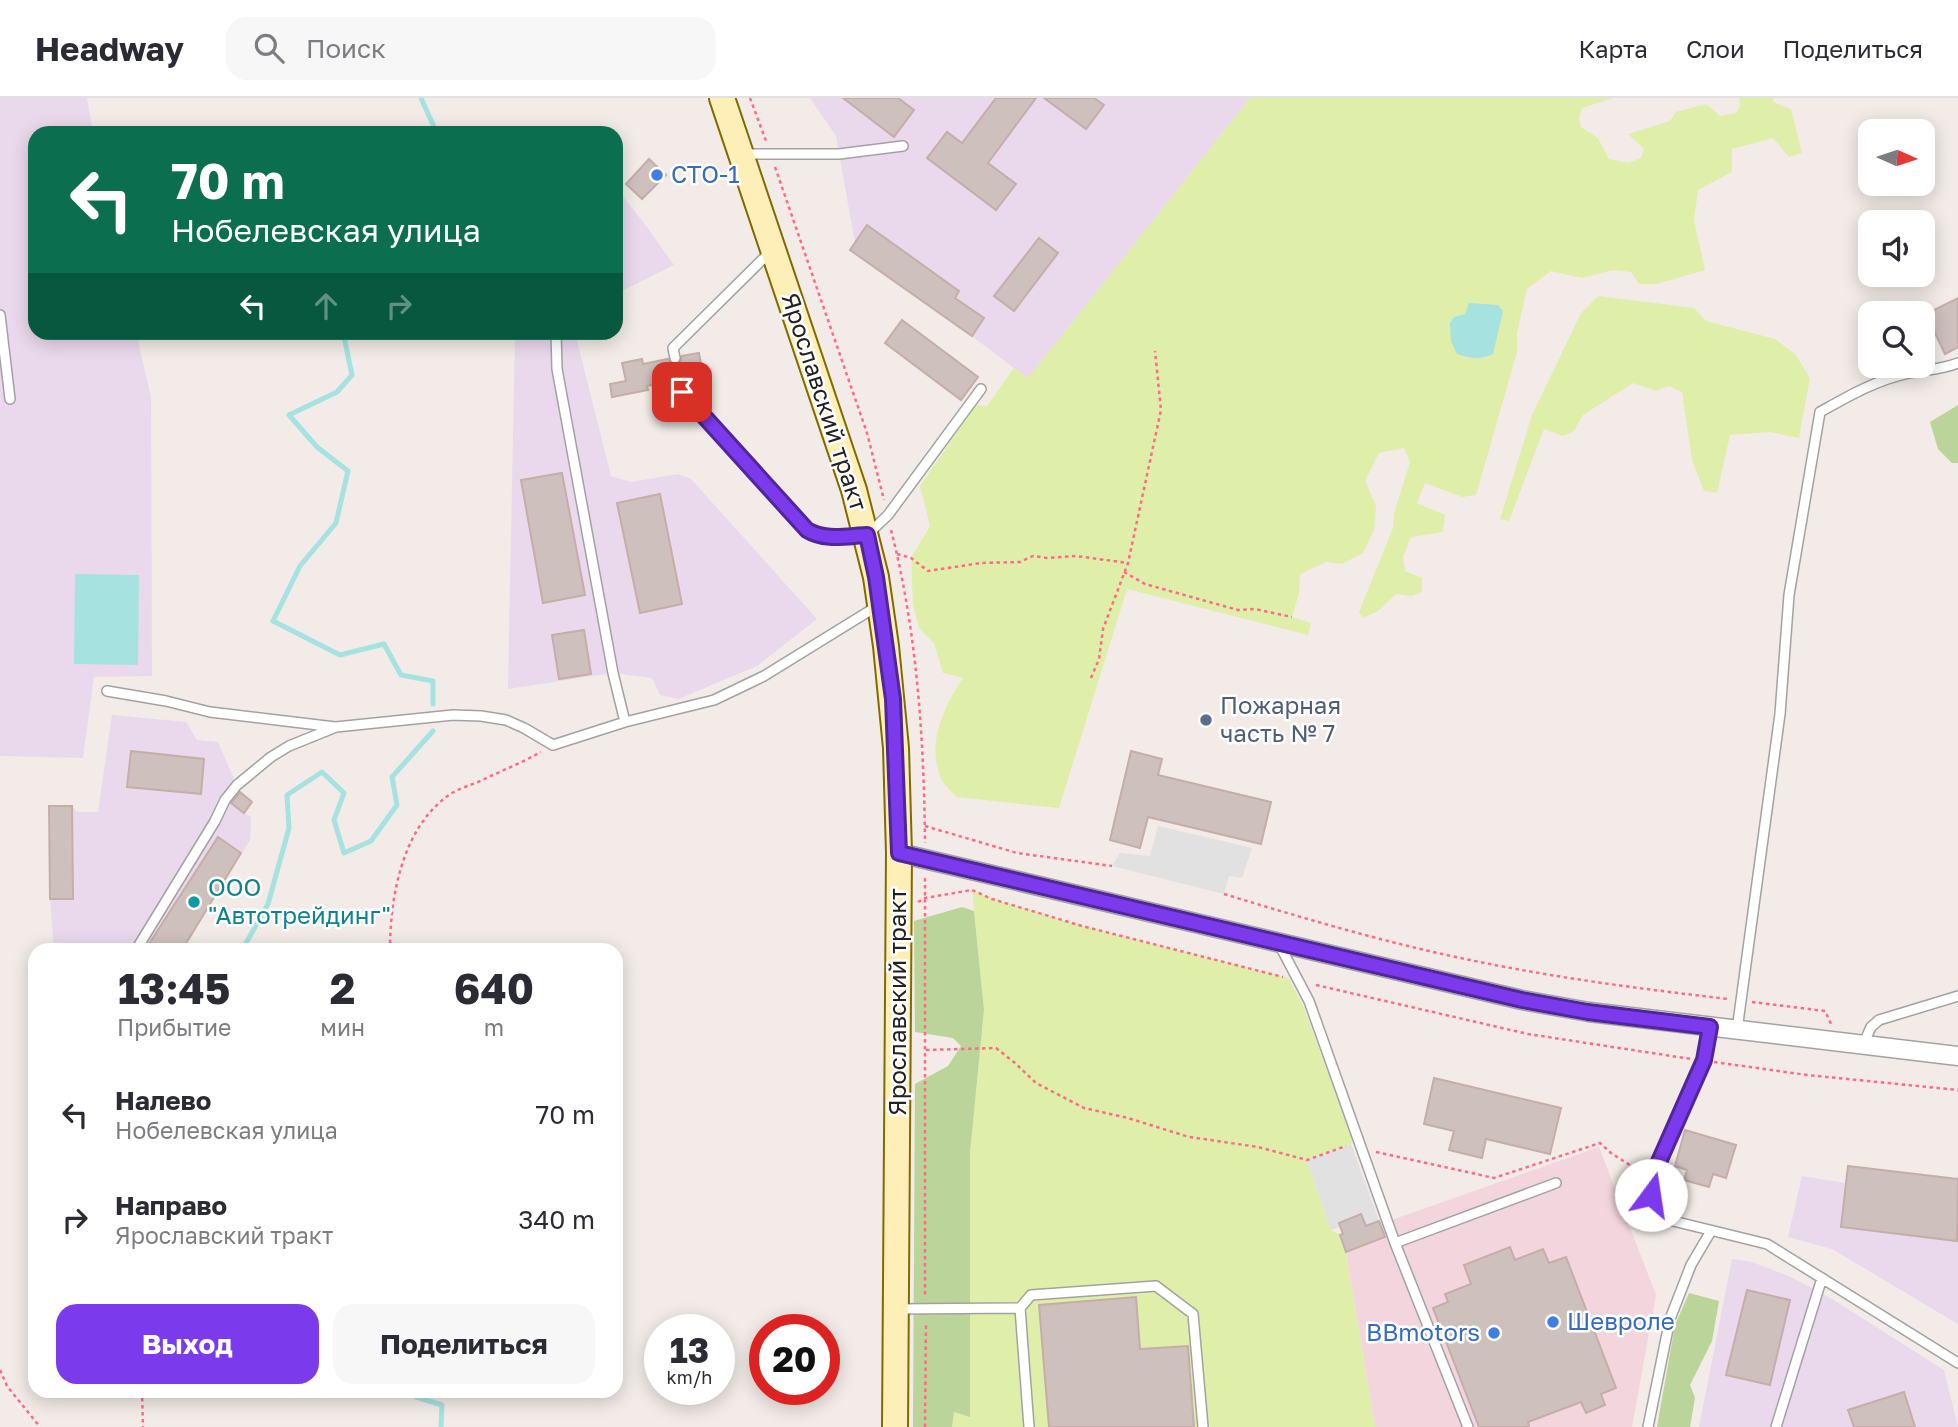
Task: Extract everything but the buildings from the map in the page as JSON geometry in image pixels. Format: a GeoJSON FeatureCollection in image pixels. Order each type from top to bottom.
{"type":"FeatureCollection","features":[{"type":"Feature","properties":{"kind":"street","name":"Ярославский тракт"},"geometry":{"type":"LineString","coordinates":[[722,98],[855,490],[880,604],[893,699],[899,853],[895,1427]]}},
{"type":"Feature","properties":{"kind":"street"},"geometry":{"type":"LineString","coordinates":[[899,853],[1522,1000],[1588,1012],[1958,1056]]}},
{"type":"Feature","properties":{"kind":"lane"},"geometry":{"type":"LineString","coordinates":[[741,154],[839,154],[903,146]]}},
{"type":"Feature","properties":{"kind":"lane"},"geometry":{"type":"LineString","coordinates":[[675,358],[673,348],[774,248]]}},
{"type":"Feature","properties":{"kind":"lane"},"geometry":{"type":"LineString","coordinates":[[0,315],[10,399]]}},
{"type":"Feature","properties":{"kind":"lane"},"geometry":{"type":"LineString","coordinates":[[556,340],[557,369],[613,673],[625,722]]}},
{"type":"Feature","properties":{"kind":"lane"},"geometry":{"type":"LineString","coordinates":[[1737,1030],[1780,714],[1790,595],[1820,412],[1864,388],[1903,374],[1949,367],[1958,363]]}},
{"type":"Feature","properties":{"kind":"lane"},"geometry":{"type":"LineString","coordinates":[[680,380],[682,392],[807,530],[828,537],[867,535],[888,515],[981,389]]}},
{"type":"Feature","properties":{"kind":"lane"},"geometry":{"type":"LineString","coordinates":[[107,691],[210,712],[336,727],[453,715],[481,716],[506,720],[553,745],[625,722],[714,700],[764,676],[880,604]]}},
{"type":"Feature","properties":{"kind":"lane"},"geometry":{"type":"LineString","coordinates":[[139,943],[215,821],[225,800],[237,785],[289,746],[336,727]]}},
{"type":"Feature","properties":{"kind":"lane"},"geometry":{"type":"LineString","coordinates":[[1278,942],[1300,981],[1395,1242],[1468,1427]]}},
{"type":"Feature","properties":{"kind":"lane"},"geometry":{"type":"LineString","coordinates":[[1863,1045],[1871,1027],[1880,1020],[1958,996]]}},
{"type":"Feature","properties":{"kind":"lane"},"geometry":{"type":"LineString","coordinates":[[1710,1027],[1704,1060],[1658,1164],[1651,1195],[1655,1211],[1669,1220],[1767,1244],[1958,1363]]}},
{"type":"Feature","properties":{"kind":"lane"},"geometry":{"type":"LineString","coordinates":[[1395,1242],[1556,1183]]}},
{"type":"Feature","properties":{"kind":"lane"},"geometry":{"type":"LineString","coordinates":[[1648,1427],[1670,1319],[1691,1265],[1711,1231]]}},
{"type":"Feature","properties":{"kind":"lane"},"geometry":{"type":"LineString","coordinates":[[1776,1427],[1822,1278]]}},
{"type":"Feature","properties":{"kind":"lane"},"geometry":{"type":"LineString","coordinates":[[1029,1427],[1020,1308],[1031,1294],[1156,1286],[1194,1314],[1203,1427]]}},
{"type":"Feature","properties":{"kind":"lane"},"geometry":{"type":"LineString","coordinates":[[896,1309],[1020,1308]]}},
{"type":"Feature","properties":{"kind":"path"},"geometry":{"type":"LineString","coordinates":[[1090,678],[1099,659],[1103,629],[1128,563],[1161,411],[1155,351]]}},
{"type":"Feature","properties":{"kind":"path"},"geometry":{"type":"LineString","coordinates":[[897,554],[911,558],[928,571],[981,563],[1020,562],[1033,556],[1076,556],[1128,563]]}},
{"type":"Feature","properties":{"kind":"path"},"geometry":{"type":"LineString","coordinates":[[1124,572],[1145,584],[1238,610],[1255,609],[1292,617]]}},
{"type":"Feature","properties":{"kind":"path"},"geometry":{"type":"LineString","coordinates":[[390,943],[390,924],[398,880],[411,840],[432,809],[450,794],[525,761],[553,745]]}},
{"type":"Feature","properties":{"kind":"path"},"geometry":{"type":"LineString","coordinates":[[925,826],[1017,853],[1112,866]]}},
{"type":"Feature","properties":{"kind":"path"},"geometry":{"type":"LineString","coordinates":[[972,890],[992,899],[1082,926],[1300,981],[1528,1034],[1807,1075],[1958,1090]]}},
{"type":"Feature","properties":{"kind":"path"},"geometry":{"type":"LineString","coordinates":[[1224,894],[1348,931],[1468,960],[1554,976],[1825,1011],[1831,1021],[1833,1041]]}},
{"type":"Feature","properties":{"kind":"path"},"geometry":{"type":"LineString","coordinates":[[925,1427],[925,1050],[996,1048],[1036,1083],[1084,1108],[1189,1137],[1258,1147],[1307,1160],[1351,1144],[1494,1178],[1601,1143],[1654,1184]]}},
{"type":"Feature","properties":{"kind":"path"},"geometry":{"type":"LineString","coordinates":[[0,1370],[7,1386],[40,1427]]}},
{"type":"Feature","properties":{"kind":"path"},"geometry":{"type":"LineString","coordinates":[[142,1398],[143,1427]]}},
{"type":"Feature","properties":{"kind":"shaded area"},"geometry":{"type":"Polygon","coordinates":[[[0,98],[87,98],[92,126],[28,126],[28,340],[138,340],[151,397],[152,676],[94,677],[83,758],[0,756],[0,98]]]}},
{"type":"Feature","properties":{"kind":"shaded area"},"geometry":{"type":"Polygon","coordinates":[[[810,98],[1250,98],[1028,379],[850,250],[855,243],[836,136],[810,98]]]}},
{"type":"Feature","properties":{"kind":"shaded area"},"geometry":{"type":"Polygon","coordinates":[[[623,197],[644,223],[674,265],[623,290],[623,197]]]}},
{"type":"Feature","properties":{"kind":"shaded area"},"geometry":{"type":"Polygon","coordinates":[[[515,340],[577,340],[611,476],[631,482],[678,474],[691,479],[817,619],[757,666],[678,699],[660,695],[652,678],[613,673],[508,689],[515,340]]]}},
{"type":"Feature","properties":{"kind":"shaded area"},"geometry":{"type":"Polygon","coordinates":[[[112,715],[186,722],[197,740],[218,742],[239,791],[252,802],[244,813],[251,817],[250,840],[186,943],[53,943],[49,806],[72,806],[77,812],[98,812],[112,715]]]}},
{"type":"Feature","properties":{"kind":"shaded area"},"geometry":{"type":"Polygon","coordinates":[[[1158,826],[1252,848],[1242,878],[1229,876],[1224,894],[1112,866],[1120,853],[1150,856],[1158,826]]]}},
{"type":"Feature","properties":{"kind":"shaded area"},"geometry":{"type":"Polygon","coordinates":[[[1351,1144],[1379,1221],[1366,1226],[1361,1215],[1340,1222],[1341,1227],[1331,1230],[1307,1160],[1351,1144]]]}},
{"type":"Feature","properties":{"kind":"shaded area"},"geometry":{"type":"Polygon","coordinates":[[[1599,1147],[1656,1295],[1632,1427],[1375,1427],[1346,1252],[1340,1235],[1379,1221],[1380,1224],[1599,1147]]]}},
{"type":"Feature","properties":{"kind":"shaded area"},"geometry":{"type":"Polygon","coordinates":[[[1848,1166],[1958,1179],[1958,1324],[1832,1249],[1788,1237],[1802,1176],[1845,1183],[1848,1166]]]}},
{"type":"Feature","properties":{"kind":"shaded area"},"geometry":{"type":"Polygon","coordinates":[[[1732,1259],[1752,1262],[1791,1277],[1832,1299],[1944,1370],[1958,1427],[1699,1427],[1732,1259]]]}},
{"type":"Feature","properties":{"kind":"green space"},"geometry":{"type":"Polygon","coordinates":[[[1250,98],[1613,98],[1582,108],[1579,118],[1581,127],[1598,138],[1609,159],[1628,163],[1641,158],[1644,149],[1628,134],[1670,121],[1676,112],[1706,104],[1720,116],[1736,113],[1740,106],[1739,98],[1773,98],[1773,102],[1791,109],[1802,153],[1789,157],[1773,138],[1732,149],[1732,172],[1698,190],[1694,220],[1705,270],[1657,284],[1639,284],[1631,272],[1613,270],[1582,278],[1551,271],[1527,289],[1517,333],[1517,352],[1476,495],[1462,497],[1425,483],[1417,503],[1445,515],[1443,532],[1411,537],[1403,556],[1405,571],[1422,578],[1422,592],[1412,596],[1396,594],[1378,611],[1363,618],[1359,612],[1393,528],[1394,513],[1410,462],[1404,448],[1379,453],[1365,481],[1376,506],[1374,530],[1363,553],[1342,564],[1326,562],[1300,574],[1299,593],[1292,617],[1311,623],[1308,635],[1127,589],[1059,808],[956,797],[942,780],[935,754],[936,740],[949,701],[963,678],[943,673],[934,643],[919,628],[913,605],[911,558],[930,526],[920,486],[976,405],[987,406],[1014,368],[1028,378],[1250,98]],[[1465,314],[1454,317],[1457,354],[1467,358],[1486,358],[1465,314]]]}},
{"type":"Feature","properties":{"kind":"green space"},"geometry":{"type":"Polygon","coordinates":[[[1598,296],[1694,308],[1706,321],[1775,339],[1795,354],[1810,378],[1799,438],[1770,432],[1730,435],[1717,493],[1704,491],[1692,460],[1682,392],[1669,386],[1656,391],[1633,383],[1583,415],[1574,431],[1563,436],[1544,429],[1509,521],[1500,519],[1532,415],[1581,313],[1598,296]]]}},
{"type":"Feature","properties":{"kind":"green space"},"geometry":{"type":"Polygon","coordinates":[[[1958,405],[1958,463],[1952,463],[1938,449],[1930,422],[1958,405]]]}},
{"type":"Feature","properties":{"kind":"green space"},"geometry":{"type":"Polygon","coordinates":[[[972,890],[992,899],[1082,926],[1288,978],[1302,1003],[1353,1140],[1351,1144],[1307,1160],[1331,1230],[1340,1235],[1346,1252],[1375,1427],[952,1427],[954,1412],[970,1416],[970,1153],[984,1010],[972,890]]]}},
{"type":"Feature","properties":{"kind":"green space"},"geometry":{"type":"Polygon","coordinates":[[[962,907],[974,911],[984,1010],[970,1153],[970,1417],[954,1412],[952,1427],[913,1427],[915,1084],[948,1066],[961,1046],[953,1038],[915,1032],[914,921],[962,907]]]}},
{"type":"Feature","properties":{"kind":"green space"},"geometry":{"type":"Polygon","coordinates":[[[1689,1293],[1719,1301],[1712,1341],[1690,1385],[1695,1398],[1690,1427],[1657,1427],[1675,1325],[1689,1293]]]}},
{"type":"Feature","properties":{"kind":"water"},"geometry":{"type":"Polygon","coordinates":[[[1469,303],[1498,305],[1503,311],[1493,354],[1489,356],[1475,358],[1457,354],[1451,341],[1450,323],[1454,317],[1465,314],[1469,303]]]}},
{"type":"Feature","properties":{"kind":"water"},"geometry":{"type":"Polygon","coordinates":[[[75,574],[139,575],[138,665],[74,664],[75,574]]]}},
{"type":"Feature","properties":{"kind":"waterway"},"geometry":{"type":"LineString","coordinates":[[421,98],[434,126]]}},
{"type":"Feature","properties":{"kind":"waterway"},"geometry":{"type":"LineString","coordinates":[[345,340],[352,375],[337,392],[289,415],[317,447],[348,471],[336,523],[300,566],[273,621],[340,655],[384,644],[401,675],[433,681],[433,704]]}},
{"type":"Feature","properties":{"kind":"waterway"},"geometry":{"type":"LineString","coordinates":[[246,943],[268,904],[289,828],[287,795],[322,772],[344,793],[334,820],[344,853],[371,841],[397,805],[392,777],[433,731]]}},
{"type":"Feature","properties":{"kind":"waterway"},"geometry":{"type":"LineString","coordinates":[[419,1398],[442,1405],[441,1427]]}},
{"type":"Feature","properties":{"kind":"place","name":"СТО-1"},"geometry":{"type":"Point","coordinates":[657,175]}},
{"type":"Feature","properties":{"kind":"place","name":"Пожарная часть № 7"},"geometry":{"type":"Point","coordinates":[1206,720]}},
{"type":"Feature","properties":{"kind":"place","name":"ООО \"Автотрейдинг\""},"geometry":{"type":"Point","coordinates":[194,902]}},
{"type":"Feature","properties":{"kind":"place","name":"Шевроле"},"geometry":{"type":"Point","coordinates":[1553,1322]}},
{"type":"Feature","properties":{"kind":"place","name":"BBmotors"},"geometry":{"type":"Point","coordinates":[1494,1333]}},
{"type":"Feature","properties":{"kind":"route"},"geometry":{"type":"LineString","coordinates":[[682,392],[807,530],[828,537],[867,535],[876,577],[893,699],[899,853],[1522,1000],[1588,1012],[1710,1027],[1704,1060],[1658,1164],[1651,1195]]}}]}
